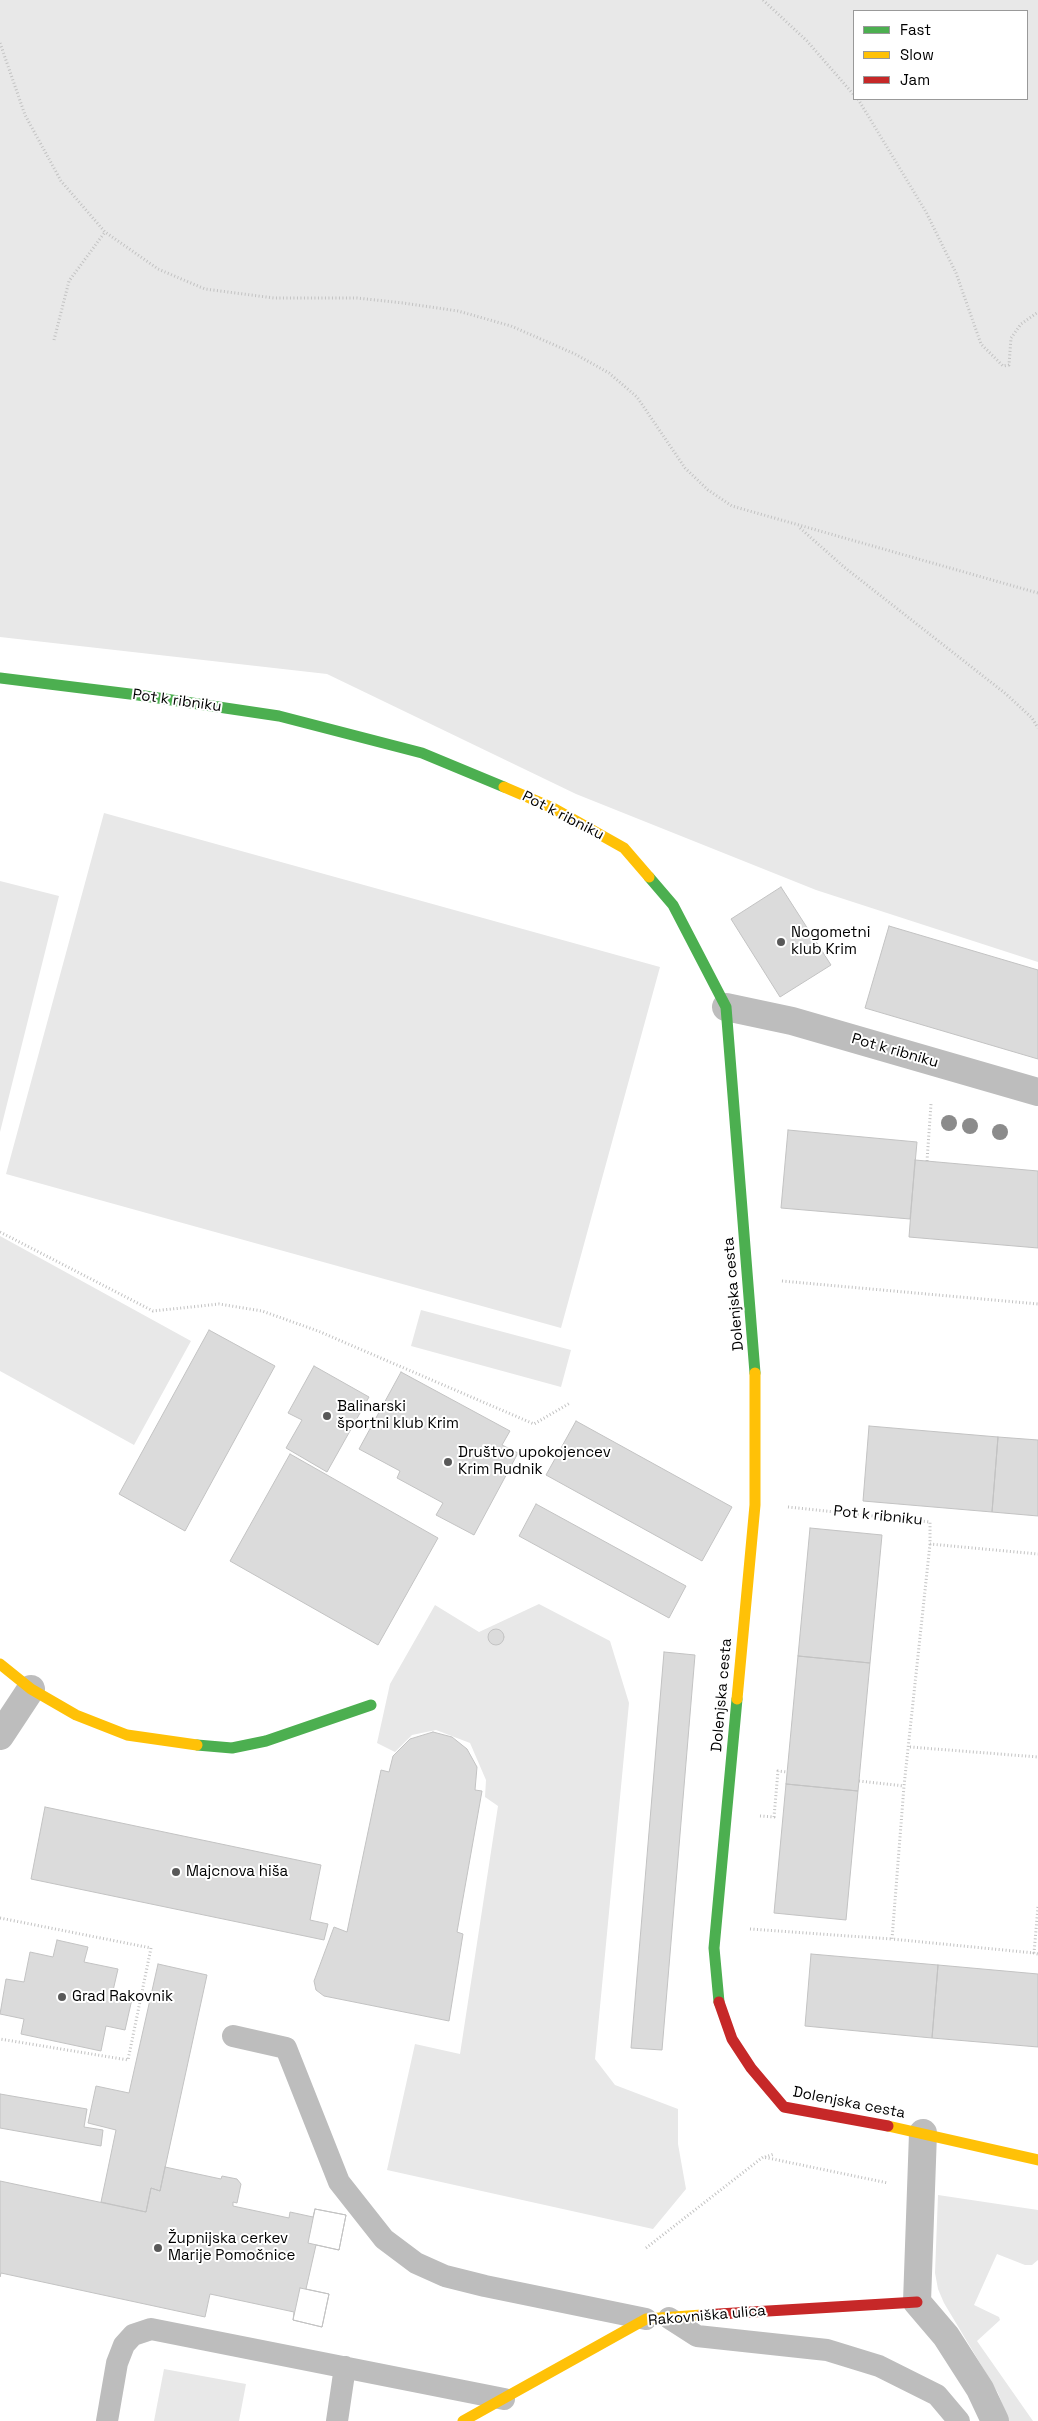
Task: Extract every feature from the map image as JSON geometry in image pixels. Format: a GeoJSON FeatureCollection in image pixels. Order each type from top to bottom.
{"type":"FeatureCollection","features":[{"type":"Feature","properties":{"kind":"street","name":"Pot k ribniku"},"geometry":{"type":"LineString","coordinates":[[0,678],[138,695],[279,716],[422,753],[553,808],[624,848],[673,905],[726,1007],[792,1021],[1038,1092]]}},
{"type":"Feature","properties":{"kind":"street","name":"Dolenjska cesta"},"geometry":{"type":"LineString","coordinates":[[726,1007],[755,1368],[755,1505],[714,1948],[719,2006],[732,2039],[756,2075],[784,2107],[923,2133],[1038,2160]]}},
{"type":"Feature","properties":{"kind":"street"},"geometry":{"type":"LineString","coordinates":[[0,1664],[31,1689],[76,1715],[127,1735],[178,1744],[232,1748],[266,1741],[371,1705]]}},
{"type":"Feature","properties":{"kind":"street"},"geometry":{"type":"LineString","coordinates":[[0,1736],[31,1689]]}},
{"type":"Feature","properties":{"kind":"street"},"geometry":{"type":"LineString","coordinates":[[923,2133],[916,2302],[946,2336],[980,2389],[995,2421]]}},
{"type":"Feature","properties":{"kind":"street","name":"Rakovniška ulica"},"geometry":{"type":"LineString","coordinates":[[463,2421],[646,2320],[790,2308],[916,2302]]}},
{"type":"Feature","properties":{"kind":"lane"},"geometry":{"type":"LineString","coordinates":[[233,2036],[286,2048],[339,2182],[384,2239],[416,2263],[445,2276],[485,2286],[646,2320]]}},
{"type":"Feature","properties":{"kind":"lane"},"geometry":{"type":"LineString","coordinates":[[669,2318],[697,2336],[827,2350],[879,2366],[938,2394],[959,2421]]}},
{"type":"Feature","properties":{"kind":"lane"},"geometry":{"type":"LineString","coordinates":[[107,2421],[117,2363],[124,2345],[133,2335],[151,2329],[504,2399]]}},
{"type":"Feature","properties":{"kind":"lane"},"geometry":{"type":"LineString","coordinates":[[337,2421],[345,2367]]}},
{"type":"Feature","properties":{"kind":"path"},"geometry":{"type":"LineString","coordinates":[[763,0],[807,41],[853,94]]}},
{"type":"Feature","properties":{"kind":"path"},"geometry":{"type":"LineString","coordinates":[[0,43],[25,115],[61,181],[105,232],[158,269],[205,289],[274,298],[357,298],[403,303],[458,311],[510,326],[575,354],[609,373],[637,397],[686,468],[708,490],[732,506],[1038,593]]}},
{"type":"Feature","properties":{"kind":"path"},"geometry":{"type":"LineString","coordinates":[[859,100],[926,212],[956,273],[981,344],[1004,366],[1009,365],[1011,338],[1021,324],[1038,312]]}},
{"type":"Feature","properties":{"kind":"path"},"geometry":{"type":"LineString","coordinates":[[54,340],[70,282],[105,232]]}},
{"type":"Feature","properties":{"kind":"path"},"geometry":{"type":"LineString","coordinates":[[797,526],[844,568],[1006,694],[1032,718],[1038,728]]}},
{"type":"Feature","properties":{"kind":"path"},"geometry":{"type":"LineString","coordinates":[[927,1161],[931,1104]]}},
{"type":"Feature","properties":{"kind":"path"},"geometry":{"type":"LineString","coordinates":[[0,1232],[153,1311],[219,1304],[262,1311],[318,1331],[534,1424],[570,1403]]}},
{"type":"Feature","properties":{"kind":"path"},"geometry":{"type":"LineString","coordinates":[[779,1281],[1038,1304]]}},
{"type":"Feature","properties":{"kind":"path","name":"Pot k ribniku"},"geometry":{"type":"LineString","coordinates":[[755,1505],[930,1522],[930,1544],[1038,1554]]}},
{"type":"Feature","properties":{"kind":"path"},"geometry":{"type":"LineString","coordinates":[[892,1939],[904,1786],[910,1747],[919,1635],[930,1544]]}},
{"type":"Feature","properties":{"kind":"path"},"geometry":{"type":"LineString","coordinates":[[910,1747],[1038,1757]]}},
{"type":"Feature","properties":{"kind":"path"},"geometry":{"type":"LineString","coordinates":[[752,1816],[774,1817],[778,1772],[787,1772]]}},
{"type":"Feature","properties":{"kind":"path"},"geometry":{"type":"LineString","coordinates":[[859,1781],[904,1786]]}},
{"type":"Feature","properties":{"kind":"path"},"geometry":{"type":"LineString","coordinates":[[714,1948],[740,1929],[892,1939],[1036,1954],[1038,1907]]}},
{"type":"Feature","properties":{"kind":"path"},"geometry":{"type":"LineString","coordinates":[[0,1918],[151,1948],[128,2060],[0,2039]]}},
{"type":"Feature","properties":{"kind":"path"},"geometry":{"type":"LineString","coordinates":[[646,2248],[762,2157],[774,2154]]}},
{"type":"Feature","properties":{"kind":"path"},"geometry":{"type":"LineString","coordinates":[[762,2157],[890,2183]]}},
{"type":"Feature","properties":{"kind":"shaded area"},"geometry":{"type":"Polygon","coordinates":[[[0,0],[1038,0],[1038,962],[816,890],[576,794],[327,674],[0,637],[0,0]]]}},
{"type":"Feature","properties":{"kind":"shaded area"},"geometry":{"type":"Polygon","coordinates":[[[104,813],[660,967],[561,1328],[6,1174],[104,813]]]}},
{"type":"Feature","properties":{"kind":"shaded area"},"geometry":{"type":"Polygon","coordinates":[[[0,881],[59,896],[0,1132],[0,881]]]}},
{"type":"Feature","properties":{"kind":"shaded area"},"geometry":{"type":"Polygon","coordinates":[[[0,1236],[191,1341],[134,1445],[0,1371],[0,1236]]]}},
{"type":"Feature","properties":{"kind":"shaded area"},"geometry":{"type":"Polygon","coordinates":[[[421,1310],[571,1350],[561,1387],[411,1346],[421,1310]]]}},
{"type":"Feature","properties":{"kind":"shaded area"},"geometry":{"type":"Polygon","coordinates":[[[539,1604],[610,1641],[629,1703],[595,2059],[615,2085],[678,2109],[678,2144],[686,2189],[653,2229],[387,2170],[415,2044],[460,2054],[498,1806],[485,1797],[486,1780],[470,1743],[436,1730],[412,1735],[395,1752],[377,1743],[390,1684],[435,1605],[479,1632],[539,1604]]]}},
{"type":"Feature","properties":{"kind":"shaded area"},"geometry":{"type":"Polygon","coordinates":[[[938,2195],[1038,2210],[1038,2260],[1032,2265],[1025,2265],[997,2254],[974,2305],[999,2317],[1000,2320],[977,2341],[1033,2421],[1009,2421],[998,2393],[944,2303],[938,2289],[935,2273],[938,2195]]]}},
{"type":"Feature","properties":{"kind":"shaded area"},"geometry":{"type":"Polygon","coordinates":[[[164,2369],[246,2384],[239,2421],[154,2421],[164,2369]]]}},
{"type":"Feature","properties":{"kind":"building","name":"Nogometni klub Krim"},"geometry":{"type":"Polygon","coordinates":[[[781,887],[831,965],[780,997],[731,919],[781,887]]]}},
{"type":"Feature","properties":{"kind":"building"},"geometry":{"type":"Polygon","coordinates":[[[889,926],[1038,970],[1038,1059],[865,1008],[889,926]]]}},
{"type":"Feature","properties":{"kind":"building"},"geometry":{"type":"Polygon","coordinates":[[[788,1130],[917,1142],[910,1219],[781,1208],[788,1130]]]}},
{"type":"Feature","properties":{"kind":"building"},"geometry":{"type":"Polygon","coordinates":[[[915,1160],[1038,1171],[1038,1248],[909,1237],[915,1160]]]}},
{"type":"Feature","properties":{"kind":"building"},"geometry":{"type":"Polygon","coordinates":[[[209,1330],[275,1366],[185,1531],[119,1494],[209,1330]]]}},
{"type":"Feature","properties":{"kind":"building","name":"Balinarski športni klub Krim"},"geometry":{"type":"Polygon","coordinates":[[[314,1366],[369,1397],[327,1472],[286,1448],[302,1420],[288,1413],[314,1366]]]}},
{"type":"Feature","properties":{"kind":"building","name":"Društvo upokojencev Krim Rudnik"},"geometry":{"type":"Polygon","coordinates":[[[401,1372],[510,1431],[502,1445],[518,1453],[474,1535],[436,1515],[443,1503],[397,1478],[400,1471],[359,1449],[401,1372]]]}},
{"type":"Feature","properties":{"kind":"building"},"geometry":{"type":"Polygon","coordinates":[[[576,1421],[732,1507],[702,1561],[546,1475],[576,1421]]]}},
{"type":"Feature","properties":{"kind":"building"},"geometry":{"type":"Polygon","coordinates":[[[869,1426],[998,1437],[992,1512],[863,1501],[869,1426]]]}},
{"type":"Feature","properties":{"kind":"building"},"geometry":{"type":"Polygon","coordinates":[[[998,1437],[1038,1440],[1038,1516],[992,1512],[998,1437]]]}},
{"type":"Feature","properties":{"kind":"building"},"geometry":{"type":"Polygon","coordinates":[[[290,1454],[438,1538],[378,1645],[230,1561],[290,1454]]]}},
{"type":"Feature","properties":{"kind":"building"},"geometry":{"type":"Polygon","coordinates":[[[536,1504],[686,1586],[669,1618],[519,1536],[536,1504]]]}},
{"type":"Feature","properties":{"kind":"building"},"geometry":{"type":"Polygon","coordinates":[[[810,1528],[882,1535],[870,1663],[798,1656],[810,1528]]]}},
{"type":"Feature","properties":{"kind":"building"},"geometry":{"type":"Polygon","coordinates":[[[496,1629],[504,1637],[496,1645],[488,1637],[496,1629]]]}},
{"type":"Feature","properties":{"kind":"building"},"geometry":{"type":"Polygon","coordinates":[[[664,1652],[695,1655],[662,2050],[631,2048],[664,1652]]]}},
{"type":"Feature","properties":{"kind":"building"},"geometry":{"type":"Polygon","coordinates":[[[798,1656],[870,1663],[858,1791],[786,1784],[798,1656]]]}},
{"type":"Feature","properties":{"kind":"building"},"geometry":{"type":"Polygon","coordinates":[[[433,1732],[452,1737],[467,1749],[477,1767],[475,1790],[482,1791],[457,1932],[463,1934],[449,2021],[324,1996],[316,1990],[314,1981],[334,1927],[347,1932],[381,1770],[389,1772],[393,1756],[410,1739],[433,1732]]]}},
{"type":"Feature","properties":{"kind":"building"},"geometry":{"type":"Polygon","coordinates":[[[786,1784],[858,1791],[846,1920],[774,1913],[786,1784]]]}},
{"type":"Feature","properties":{"kind":"building","name":"Majcnova hiša"},"geometry":{"type":"Polygon","coordinates":[[[45,1807],[321,1865],[310,1920],[328,1924],[324,1940],[31,1879],[45,1807]]]}},
{"type":"Feature","properties":{"kind":"building","name":"Grad Rakovnik"},"geometry":{"type":"Polygon","coordinates":[[[57,1940],[88,1947],[84,1962],[118,1969],[112,1995],[132,1999],[125,2030],[106,2026],[101,2051],[21,2034],[24,2019],[0,2014],[6,1979],[24,1982],[30,1952],[53,1957],[57,1940]]]}},
{"type":"Feature","properties":{"kind":"building"},"geometry":{"type":"Polygon","coordinates":[[[811,1954],[938,1965],[932,2038],[805,2026],[811,1954]]]}},
{"type":"Feature","properties":{"kind":"building"},"geometry":{"type":"Polygon","coordinates":[[[158,1964],[207,1975],[160,2191],[151,2188],[146,2212],[101,2202],[116,2130],[88,2123],[96,2086],[129,2093],[158,1964]]]}},
{"type":"Feature","properties":{"kind":"building"},"geometry":{"type":"Polygon","coordinates":[[[938,1965],[1038,1974],[1038,2047],[932,2038],[938,1965]]]}},
{"type":"Feature","properties":{"kind":"building"},"geometry":{"type":"Polygon","coordinates":[[[0,2094],[87,2109],[84,2127],[103,2130],[101,2146],[0,2128],[0,2094]]]}},
{"type":"Feature","properties":{"kind":"building","name":"Župnijska cerkev Marije Pomočnice"},"geometry":{"type":"Polygon","coordinates":[[[165,2167],[221,2179],[222,2176],[237,2179],[241,2184],[237,2203],[233,2202],[233,2206],[289,2218],[290,2212],[313,2217],[315,2209],[346,2215],[339,2250],[316,2245],[306,2289],[329,2294],[322,2327],[293,2320],[294,2312],[210,2294],[205,2317],[1,2273],[0,2277],[0,2181],[146,2212],[151,2188],[160,2191],[165,2167]]]}},
{"type":"Feature","properties":{"kind":"building"},"geometry":{"type":"Polygon","coordinates":[[[315,2209],[346,2215],[339,2250],[308,2243],[315,2209]]]}},
{"type":"Feature","properties":{"kind":"building"},"geometry":{"type":"Polygon","coordinates":[[[300,2288],[329,2294],[322,2327],[293,2320],[300,2288]]]}},
{"type":"Feature","properties":{"kind":"traffic: fast"},"geometry":{"type":"LineString","coordinates":[[0,678],[138,695],[279,716],[422,753],[504,787]]}},
{"type":"Feature","properties":{"kind":"traffic: fast"},"geometry":{"type":"LineString","coordinates":[[649,877],[673,905],[726,1007],[755,1373]]}},
{"type":"Feature","properties":{"kind":"traffic: fast"},"geometry":{"type":"LineString","coordinates":[[719,2002],[714,1948],[737,1699]]}},
{"type":"Feature","properties":{"kind":"traffic: fast"},"geometry":{"type":"LineString","coordinates":[[197,1745],[232,1748],[266,1741],[371,1705]]}},
{"type":"Feature","properties":{"kind":"traffic: slow"},"geometry":{"type":"LineString","coordinates":[[504,787],[553,808],[624,848],[649,877]]}},
{"type":"Feature","properties":{"kind":"traffic: slow"},"geometry":{"type":"LineString","coordinates":[[737,1699],[755,1505],[755,1373]]}},
{"type":"Feature","properties":{"kind":"traffic: slow"},"geometry":{"type":"LineString","coordinates":[[0,1664],[31,1689],[76,1715],[127,1735],[197,1745]]}},
{"type":"Feature","properties":{"kind":"traffic: slow"},"geometry":{"type":"LineString","coordinates":[[888,2126],[1038,2160]]}},
{"type":"Feature","properties":{"kind":"traffic: slow"},"geometry":{"type":"LineString","coordinates":[[463,2421],[646,2319],[702,2315]]}},
{"type":"Feature","properties":{"kind":"traffic: jam"},"geometry":{"type":"LineString","coordinates":[[719,2002],[732,2039],[751,2068],[784,2107],[888,2126]]}},
{"type":"Feature","properties":{"kind":"traffic: jam"},"geometry":{"type":"LineString","coordinates":[[702,2315],[917,2302]]}},
{"type":"Feature","properties":{"kind":"place","name":"Nogometni klub Krim"},"geometry":{"type":"Point","coordinates":[781,942]}},
{"type":"Feature","properties":{"kind":"place","name":"Balinarski športni klub Krim"},"geometry":{"type":"Point","coordinates":[327,1416]}},
{"type":"Feature","properties":{"kind":"place","name":"Društvo upokojencev Krim Rudnik"},"geometry":{"type":"Point","coordinates":[448,1462]}},
{"type":"Feature","properties":{"kind":"place","name":"Majcnova hiša"},"geometry":{"type":"Point","coordinates":[176,1872]}},
{"type":"Feature","properties":{"kind":"place","name":"Grad Rakovnik"},"geometry":{"type":"Point","coordinates":[62,1997]}},
{"type":"Feature","properties":{"kind":"place","name":"Župnijska cerkev Marije Pomočnice"},"geometry":{"type":"Point","coordinates":[158,2248]}}]}
